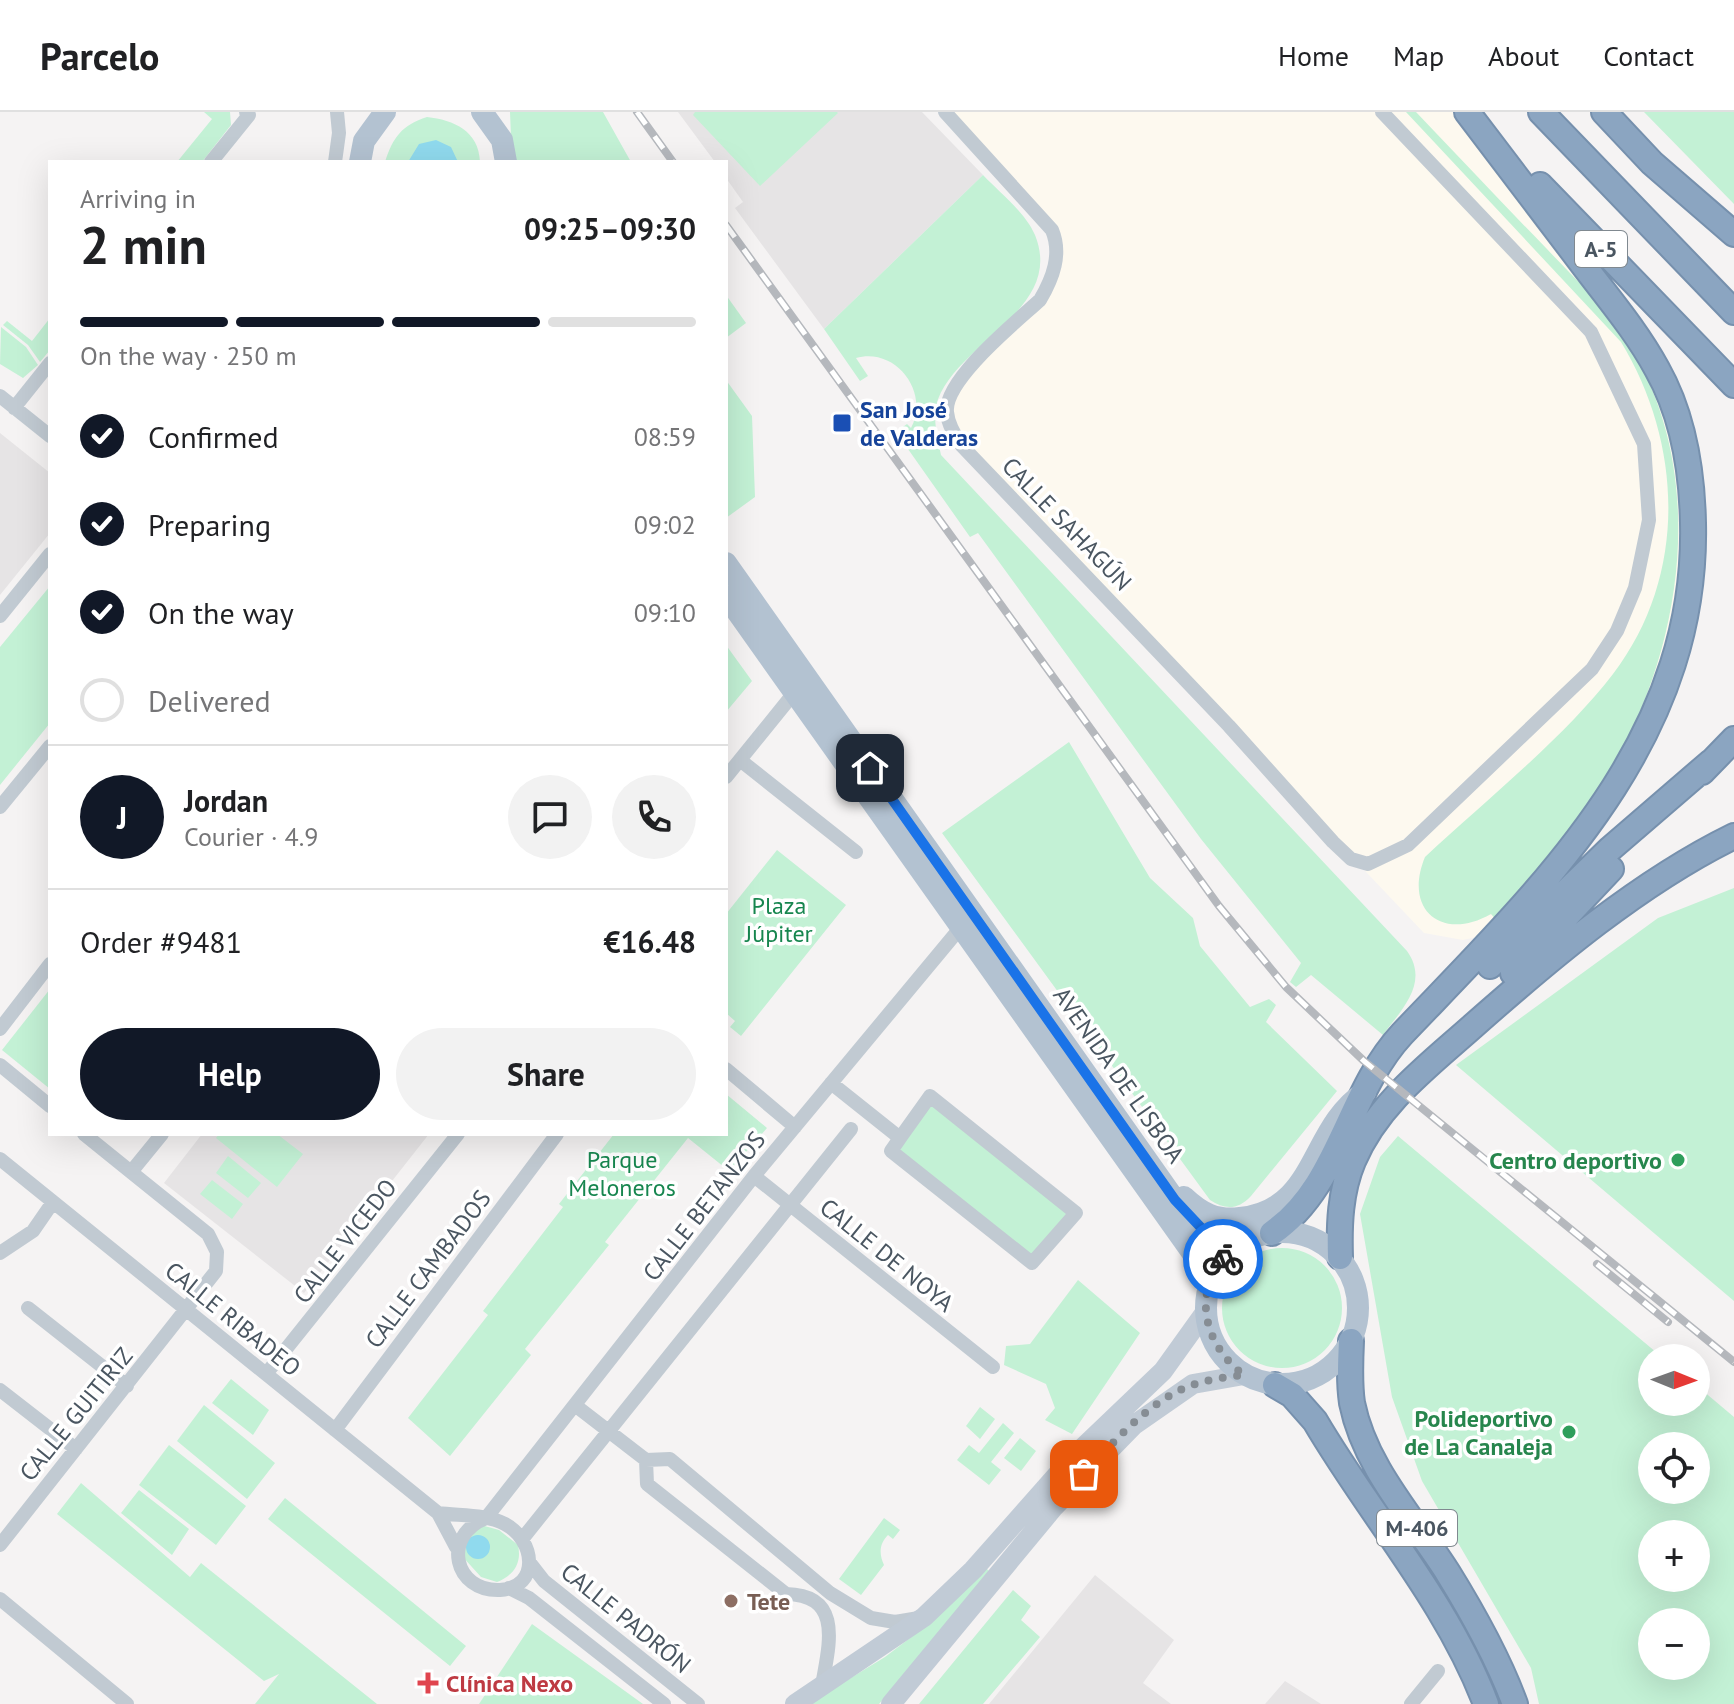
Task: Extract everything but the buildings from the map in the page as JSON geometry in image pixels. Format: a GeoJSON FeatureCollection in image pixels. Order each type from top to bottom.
{"type":"FeatureCollection","features":[{"type":"Feature","properties":{"kind":"highway","name":"A-5"},"geometry":{"type":"LineString","coordinates":[[1468,112],[1734,385]]}},
{"type":"Feature","properties":{"kind":"highway"},"geometry":{"type":"LineString","coordinates":[[1272,1233],[1293,1217],[1315,1191],[1365,1092],[1398,1039],[1528,904],[1601,811],[1634,754],[1676,650],[1693,552],[1687,456],[1674,408],[1658,370],[1620,313],[1468,112]]}},
{"type":"Feature","properties":{"kind":"highway","name":"A-5"},"geometry":{"type":"LineString","coordinates":[[1541,112],[1734,312]]}},
{"type":"Feature","properties":{"kind":"highway"},"geometry":{"type":"LineString","coordinates":[[1604,112],[1652,163],[1734,234]]}},
{"type":"Feature","properties":{"kind":"highway"},"geometry":{"type":"LineString","coordinates":[[1340,1257],[1339,1224],[1353,1161],[1387,1105],[1734,739]]}},
{"type":"Feature","properties":{"kind":"highway"},"geometry":{"type":"LineString","coordinates":[[1365,1092],[1610,849],[1711,762]]}},
{"type":"Feature","properties":{"kind":"highway"},"geometry":{"type":"LineString","coordinates":[[1422,1071],[1585,930],[1728,840]]}},
{"type":"Feature","properties":{"kind":"highway","name":"M-406"},"geometry":{"type":"LineString","coordinates":[[1351,1341],[1350,1384],[1362,1435],[1385,1481],[1448,1574],[1501,1666],[1515,1704]]}},
{"type":"Feature","properties":{"kind":"highway","name":"M-406"},"geometry":{"type":"LineString","coordinates":[[1275,1385],[1292,1395],[1315,1421],[1449,1632],[1476,1678],[1486,1704]]}},
{"type":"Feature","properties":{"kind":"main road"},"geometry":{"type":"LineString","coordinates":[[487,114],[502,140],[506,160]]}},
{"type":"Feature","properties":{"kind":"main road"},"geometry":{"type":"LineString","coordinates":[[360,160],[364,141],[377,115]]}},
{"type":"Feature","properties":{"kind":"main road","name":"AVENIDA DE LISBOA"},"geometry":{"type":"LineString","coordinates":[[728,566],[1210,1283]]}},
{"type":"Feature","properties":{"kind":"main road","name":"AVENIDA DE LISBOA"},"geometry":{"type":"LineString","coordinates":[[728,599],[794,693],[1132,1135],[1194,1223],[1219,1240],[1237,1245]]}},
{"type":"Feature","properties":{"kind":"main road"},"geometry":{"type":"LineString","coordinates":[[1132,1135],[1169,1181],[1201,1211],[1215,1218],[1251,1217],[1292,1194],[1338,1113],[1365,1092]]}},
{"type":"Feature","properties":{"kind":"main road"},"geometry":{"type":"LineString","coordinates":[[1272,1233],[1296,1233],[1320,1241],[1340,1257],[1357,1295],[1357,1327],[1351,1341],[1327,1370],[1294,1383],[1275,1385],[1244,1375],[1222,1355],[1214,1342],[1206,1311],[1210,1283],[1217,1265],[1237,1245],[1272,1233]]}},
{"type":"Feature","properties":{"kind":"street"},"geometry":{"type":"LineString","coordinates":[[213,160],[249,115],[246,112]]}},
{"type":"Feature","properties":{"kind":"street"},"geometry":{"type":"LineString","coordinates":[[335,160],[339,133],[337,112]]}},
{"type":"Feature","properties":{"kind":"street","name":"CALLE SAHAGÚN"},"geometry":{"type":"LineString","coordinates":[[945,112],[1052,230],[1057,242],[1049,284],[1040,300],[954,387],[947,413],[957,439],[1351,859],[1368,864],[1408,845],[1592,669],[1617,631],[1635,588],[1647,543],[1649,509],[1644,444],[1591,332],[1382,112]]}},
{"type":"Feature","properties":{"kind":"street"},"geometry":{"type":"LineString","coordinates":[[14,408],[48,366]]}},
{"type":"Feature","properties":{"kind":"street"},"geometry":{"type":"LineString","coordinates":[[0,396],[48,434]]}},
{"type":"Feature","properties":{"kind":"street"},"geometry":{"type":"LineString","coordinates":[[0,616],[48,556]]}},
{"type":"Feature","properties":{"kind":"street"},"geometry":{"type":"LineString","coordinates":[[794,693],[731,769],[856,852]]}},
{"type":"Feature","properties":{"kind":"street"},"geometry":{"type":"LineString","coordinates":[[0,807],[48,748]]}},
{"type":"Feature","properties":{"kind":"street","name":"CALLE BETANZOS"},"geometry":{"type":"LineString","coordinates":[[486,1518],[754,1176],[968,920]]}},
{"type":"Feature","properties":{"kind":"street"},"geometry":{"type":"LineString","coordinates":[[0,1029],[48,967]]}},
{"type":"Feature","properties":{"kind":"street"},"geometry":{"type":"LineString","coordinates":[[0,1065],[48,1104]]}},
{"type":"Feature","properties":{"kind":"street"},"geometry":{"type":"LineString","coordinates":[[728,1071],[795,1127]]}},
{"type":"Feature","properties":{"kind":"street"},"geometry":{"type":"LineString","coordinates":[[831,1083],[900,1138]]}},
{"type":"Feature","properties":{"kind":"street"},"geometry":{"type":"LineString","coordinates":[[930,1096],[1076,1213],[1032,1263],[891,1151],[900,1138],[930,1096]]}},
{"type":"Feature","properties":{"kind":"street"},"geometry":{"type":"LineString","coordinates":[[523,1538],[851,1129]]}},
{"type":"Feature","properties":{"kind":"street","name":"CALLE GUITIRIZ"},"geometry":{"type":"LineString","coordinates":[[0,1545],[216,1271],[217,1252],[208,1234],[86,1136]]}},
{"type":"Feature","properties":{"kind":"street"},"geometry":{"type":"LineString","coordinates":[[131,1172],[160,1136]]}},
{"type":"Feature","properties":{"kind":"street","name":"CALLE VICEDO"},"geometry":{"type":"LineString","coordinates":[[266,1374],[456,1136]]}},
{"type":"Feature","properties":{"kind":"street","name":"CALLE CAMBADOS"},"geometry":{"type":"LineString","coordinates":[[335,1430],[556,1136]]}},
{"type":"Feature","properties":{"kind":"street","name":"CALLE RIBADEO"},"geometry":{"type":"LineString","coordinates":[[0,1159],[438,1513],[456,1547]]}},
{"type":"Feature","properties":{"kind":"street","name":"CALLE DE NOYA"},"geometry":{"type":"LineString","coordinates":[[754,1176],[993,1367]]}},
{"type":"Feature","properties":{"kind":"street"},"geometry":{"type":"LineString","coordinates":[[0,1253],[33,1231],[53,1202]]}},
{"type":"Feature","properties":{"kind":"street"},"geometry":{"type":"LineString","coordinates":[[28,1308],[127,1386]]}},
{"type":"Feature","properties":{"kind":"street"},"geometry":{"type":"LineString","coordinates":[[795,1704],[924,1617],[985,1558],[1073,1457],[1163,1371],[1206,1311]]}},
{"type":"Feature","properties":{"kind":"street"},"geometry":{"type":"LineString","coordinates":[[891,1704],[1054,1507],[1134,1425],[1176,1392],[1193,1384],[1244,1375]]}},
{"type":"Feature","properties":{"kind":"street"},"geometry":{"type":"LineString","coordinates":[[0,1390],[76,1449]]}},
{"type":"Feature","properties":{"kind":"street"},"geometry":{"type":"LineString","coordinates":[[576,1406],[646,1460],[670,1459],[810,1573],[830,1593],[871,1618],[895,1622],[924,1617]]}},
{"type":"Feature","properties":{"kind":"street"},"geometry":{"type":"LineString","coordinates":[[646,1460],[647,1484],[786,1594],[803,1594],[818,1607],[829,1624],[832,1639],[822,1686]]}},
{"type":"Feature","properties":{"kind":"street"},"geometry":{"type":"LineString","coordinates":[[438,1513],[486,1518],[508,1525],[523,1538],[530,1563],[522,1579],[509,1588],[486,1589],[474,1584],[458,1561],[456,1547],[463,1534],[486,1518]]}},
{"type":"Feature","properties":{"kind":"street","name":"CALLE PADRÓN"},"geometry":{"type":"LineString","coordinates":[[530,1563],[544,1581],[698,1704]]}},
{"type":"Feature","properties":{"kind":"street"},"geometry":{"type":"LineString","coordinates":[[803,1594],[810,1586],[810,1573]]}},
{"type":"Feature","properties":{"kind":"street","name":"CALLE PADRÓN"},"geometry":{"type":"LineString","coordinates":[[509,1588],[529,1598],[664,1704]]}},
{"type":"Feature","properties":{"kind":"street"},"geometry":{"type":"LineString","coordinates":[[2,1602],[127,1704]]}},
{"type":"Feature","properties":{"kind":"street"},"geometry":{"type":"LineString","coordinates":[[1411,1704],[1438,1671]]}},
{"type":"Feature","properties":{"kind":"shaded area"},"geometry":{"type":"Polygon","coordinates":[[[678,112],[922,112],[983,175],[824,329],[735,208],[743,202],[728,181],[728,160],[714,160],[678,112]]]}},
{"type":"Feature","properties":{"kind":"shaded area"},"geometry":{"type":"Polygon","coordinates":[[[945,112],[1467,112],[1658,370],[1693,552],[1650,720],[1490,934],[1463,940],[1424,933],[962,446],[948,399],[1040,300],[1057,242],[945,112]]]}},
{"type":"Feature","properties":{"kind":"shaded area"},"geometry":{"type":"Polygon","coordinates":[[[0,433],[48,471],[48,535],[0,595],[0,433]]]}},
{"type":"Feature","properties":{"kind":"shaded area"},"geometry":{"type":"Polygon","coordinates":[[[200,1136],[427,1136],[304,1293],[164,1183],[200,1136]]]}},
{"type":"Feature","properties":{"kind":"shaded area"},"geometry":{"type":"Polygon","coordinates":[[[1095,1575],[1174,1640],[1143,1683],[1171,1704],[989,1704],[1095,1575]]]}},
{"type":"Feature","properties":{"kind":"shaded area"},"geometry":{"type":"Polygon","coordinates":[[[1285,1681],[1321,1704],[1265,1704],[1285,1681]]]}},
{"type":"Feature","properties":{"kind":"green space"},"geometry":{"type":"Polygon","coordinates":[[[204,112],[230,112],[231,125],[204,160],[179,160],[212,119],[204,112]]]}},
{"type":"Feature","properties":{"kind":"green space"},"geometry":{"type":"Polygon","coordinates":[[[510,112],[603,112],[630,160],[512,160],[510,112]]]}},
{"type":"Feature","properties":{"kind":"green space"},"geometry":{"type":"Polygon","coordinates":[[[695,112],[838,113],[760,186],[693,115],[695,112]]]}},
{"type":"Feature","properties":{"kind":"green space"},"geometry":{"type":"Polygon","coordinates":[[[1406,112],[1416,112],[1588,292],[1626,339],[1652,390],[1669,443],[1677,499],[1677,555],[1670,612],[1656,667],[1636,720],[1611,771],[1586,810],[1498,922],[1491,914],[1473,922],[1457,924],[1431,916],[1423,906],[1419,892],[1425,857],[1571,722],[1613,674],[1637,636],[1655,595],[1665,553],[1668,510],[1665,466],[1656,423],[1642,382],[1621,342],[1406,112]]]}},
{"type":"Feature","properties":{"kind":"green space"},"geometry":{"type":"Polygon","coordinates":[[[1644,112],[1734,112],[1734,204],[1644,112]]]}},
{"type":"Feature","properties":{"kind":"green space"},"geometry":{"type":"Polygon","coordinates":[[[427,117],[455,124],[475,142],[480,160],[386,160],[400,133],[427,117]]]}},
{"type":"Feature","properties":{"kind":"green space"},"geometry":{"type":"Polygon","coordinates":[[[983,175],[1031,227],[1040,262],[1035,285],[1021,307],[962,364],[946,384],[935,412],[941,455],[1407,951],[1413,963],[1414,985],[1405,1006],[1383,1035],[1311,975],[1296,987],[1290,982],[1301,963],[1201,839],[978,533],[970,537],[896,432],[907,424],[911,428],[916,414],[916,400],[906,375],[884,359],[871,356],[856,358],[868,376],[860,381],[824,329],[983,175]]]}},
{"type":"Feature","properties":{"kind":"green space"},"geometry":{"type":"Polygon","coordinates":[[[728,298],[746,323],[728,336],[728,298]]]}},
{"type":"Feature","properties":{"kind":"green space"},"geometry":{"type":"Polygon","coordinates":[[[7,321],[32,341],[48,321],[48,352],[40,362],[28,345],[3,325],[7,321]]]}},
{"type":"Feature","properties":{"kind":"green space"},"geometry":{"type":"Polygon","coordinates":[[[1,327],[26,347],[38,365],[23,378],[0,364],[1,327]]]}},
{"type":"Feature","properties":{"kind":"green space"},"geometry":{"type":"Polygon","coordinates":[[[728,383],[752,416],[755,497],[728,517],[728,383]]]}},
{"type":"Feature","properties":{"kind":"green space"},"geometry":{"type":"Polygon","coordinates":[[[48,588],[48,725],[0,785],[0,647],[48,588]]]}},
{"type":"Feature","properties":{"kind":"green space"},"geometry":{"type":"Polygon","coordinates":[[[728,648],[752,681],[728,710],[728,648]]]}},
{"type":"Feature","properties":{"kind":"green space"},"geometry":{"type":"Polygon","coordinates":[[[1069,742],[1150,878],[1193,918],[1200,946],[1250,1007],[1269,999],[1276,1005],[1266,1022],[1337,1091],[1251,1196],[1236,1206],[1221,1206],[1210,1200],[942,833],[1069,742]]]}},
{"type":"Feature","properties":{"kind":"green space","name":"Plaza Júpiter"},"geometry":{"type":"Polygon","coordinates":[[[777,850],[846,905],[741,1036],[730,1027],[735,1021],[728,1015],[728,911],[777,850]]]}},
{"type":"Feature","properties":{"kind":"green space"},"geometry":{"type":"Polygon","coordinates":[[[1734,888],[1734,1301],[1456,1065],[1658,918],[1734,888]]]}},
{"type":"Feature","properties":{"kind":"green space"},"geometry":{"type":"Polygon","coordinates":[[[48,992],[48,1087],[2,1050],[48,992]]]}},
{"type":"Feature","properties":{"kind":"green space"},"geometry":{"type":"Polygon","coordinates":[[[930,1095],[1077,1214],[1032,1263],[889,1151],[930,1095]]]}},
{"type":"Feature","properties":{"kind":"green space","name":"Parque Meloneros"},"geometry":{"type":"Polygon","coordinates":[[[728,1096],[767,1128],[729,1171],[688,1138],[605,1242],[609,1245],[525,1349],[531,1355],[450,1456],[408,1418],[488,1315],[483,1311],[563,1207],[559,1204],[612,1136],[728,1136],[728,1096]]]}},
{"type":"Feature","properties":{"kind":"green space"},"geometry":{"type":"Polygon","coordinates":[[[280,1136],[303,1154],[277,1187],[216,1138],[280,1136]]]}},
{"type":"Feature","properties":{"kind":"green space","name":"Polideportivo de La Canaleja"},"geometry":{"type":"Polygon","coordinates":[[[1398,1136],[1646,1344],[1638,1344],[1638,1416],[1710,1416],[1710,1397],[1734,1417],[1734,1704],[1539,1704],[1531,1668],[1422,1481],[1392,1397],[1360,1214],[1380,1157],[1398,1136]]]}},
{"type":"Feature","properties":{"kind":"green space"},"geometry":{"type":"Polygon","coordinates":[[[228,1156],[261,1183],[248,1198],[216,1173],[228,1156]]]}},
{"type":"Feature","properties":{"kind":"green space"},"geometry":{"type":"Polygon","coordinates":[[[212,1180],[243,1204],[232,1219],[200,1194],[212,1180]]]}},
{"type":"Feature","properties":{"kind":"green space"},"geometry":{"type":"Polygon","coordinates":[[[1282,1248],[1305,1252],[1325,1265],[1338,1285],[1342,1308],[1338,1331],[1325,1351],[1305,1364],[1282,1368],[1259,1364],[1239,1351],[1226,1331],[1222,1308],[1226,1285],[1239,1265],[1259,1252],[1282,1248]]]}},
{"type":"Feature","properties":{"kind":"green space"},"geometry":{"type":"Polygon","coordinates":[[[1078,1280],[1140,1333],[1072,1434],[1045,1420],[1055,1408],[1046,1384],[1004,1365],[1006,1346],[1030,1344],[1078,1280]]]}},
{"type":"Feature","properties":{"kind":"green space"},"geometry":{"type":"Polygon","coordinates":[[[231,1379],[269,1410],[253,1435],[212,1403],[231,1379]]]}},
{"type":"Feature","properties":{"kind":"green space"},"geometry":{"type":"Polygon","coordinates":[[[204,1405],[275,1463],[247,1499],[177,1441],[204,1405]]]}},
{"type":"Feature","properties":{"kind":"green space"},"geometry":{"type":"Polygon","coordinates":[[[980,1407],[995,1419],[980,1439],[966,1426],[980,1407]]]}},
{"type":"Feature","properties":{"kind":"green space"},"geometry":{"type":"Polygon","coordinates":[[[1003,1423],[1014,1433],[991,1462],[1001,1470],[989,1485],[957,1460],[969,1445],[979,1453],[1003,1423]]]}},
{"type":"Feature","properties":{"kind":"green space"},"geometry":{"type":"Polygon","coordinates":[[[1020,1438],[1036,1451],[1021,1471],[1004,1458],[1020,1438]]]}},
{"type":"Feature","properties":{"kind":"green space"},"geometry":{"type":"Polygon","coordinates":[[[169,1445],[246,1506],[216,1545],[139,1485],[169,1445]]]}},
{"type":"Feature","properties":{"kind":"green space"},"geometry":{"type":"Polygon","coordinates":[[[81,1483],[190,1577],[201,1563],[377,1704],[255,1704],[279,1674],[264,1681],[57,1514],[81,1483]]]}},
{"type":"Feature","properties":{"kind":"green space"},"geometry":{"type":"Polygon","coordinates":[[[139,1490],[189,1529],[172,1555],[121,1513],[139,1490]]]}},
{"type":"Feature","properties":{"kind":"green space"},"geometry":{"type":"Polygon","coordinates":[[[285,1498],[466,1646],[450,1666],[268,1519],[285,1498]]]}},
{"type":"Feature","properties":{"kind":"green space"},"geometry":{"type":"Polygon","coordinates":[[[884,1518],[900,1530],[893,1539],[888,1535],[883,1542],[881,1553],[884,1565],[861,1595],[839,1579],[884,1518]]]}},
{"type":"Feature","properties":{"kind":"green space"},"geometry":{"type":"Polygon","coordinates":[[[481,1525],[499,1530],[518,1545],[519,1557],[515,1568],[497,1582],[481,1577],[462,1556],[462,1546],[481,1525]]]}},
{"type":"Feature","properties":{"kind":"green space"},"geometry":{"type":"Polygon","coordinates":[[[986,1568],[989,1571],[879,1704],[808,1704],[885,1657],[927,1625],[986,1568]]]}},
{"type":"Feature","properties":{"kind":"green space"},"geometry":{"type":"Polygon","coordinates":[[[1013,1590],[1031,1606],[1021,1620],[1040,1637],[983,1704],[919,1704],[1013,1590]]]}},
{"type":"Feature","properties":{"kind":"green space"},"geometry":{"type":"Polygon","coordinates":[[[532,1624],[643,1704],[479,1704],[532,1624]]]}},
{"type":"Feature","properties":{"kind":"water"},"geometry":{"type":"Polygon","coordinates":[[[436,140],[451,147],[457,160],[409,160],[419,144],[436,140]]]}},
{"type":"Feature","properties":{"kind":"water"},"geometry":{"type":"Polygon","coordinates":[[[478,1535],[487,1538],[490,1547],[487,1556],[478,1559],[469,1556],[466,1547],[469,1538],[478,1535]]]}},
{"type":"Feature","properties":{"kind":"railway"},"geometry":{"type":"LineString","coordinates":[[637,112],[672,160]]}},
{"type":"Feature","properties":{"kind":"railway"},"geometry":{"type":"LineString","coordinates":[[728,228],[1219,906],[1286,987],[1364,1061],[1734,1362]]}},
{"type":"Feature","properties":{"kind":"railway"},"geometry":{"type":"LineString","coordinates":[[1597,1264],[1668,1322]]}},
{"type":"Feature","properties":{"kind":"way so far"},"geometry":{"type":"LineString","coordinates":[[1084,1474],[1134,1425],[1176,1392],[1193,1384],[1244,1375],[1222,1355],[1208,1328],[1206,1296],[1217,1265],[1223,1259]]}},
{"type":"Feature","properties":{"kind":"place","name":"San José de Valderas"},"geometry":{"type":"Point","coordinates":[842,423]}},
{"type":"Feature","properties":{"kind":"place","name":"Centro deportivo"},"geometry":{"type":"Point","coordinates":[1678,1160]}},
{"type":"Feature","properties":{"kind":"place","name":"Polideportivo de La Canaleja"},"geometry":{"type":"Point","coordinates":[1569,1432]}},
{"type":"Feature","properties":{"kind":"place","name":"Tete"},"geometry":{"type":"Point","coordinates":[731,1601]}},
{"type":"Feature","properties":{"kind":"place","name":"Clínica Nexo"},"geometry":{"type":"Point","coordinates":[428,1683]}},
{"type":"Feature","properties":{"kind":"route"},"geometry":{"type":"LineString","coordinates":[[870,768],[1175,1200],[1207,1234],[1237,1245],[1223,1259]]}}]}
